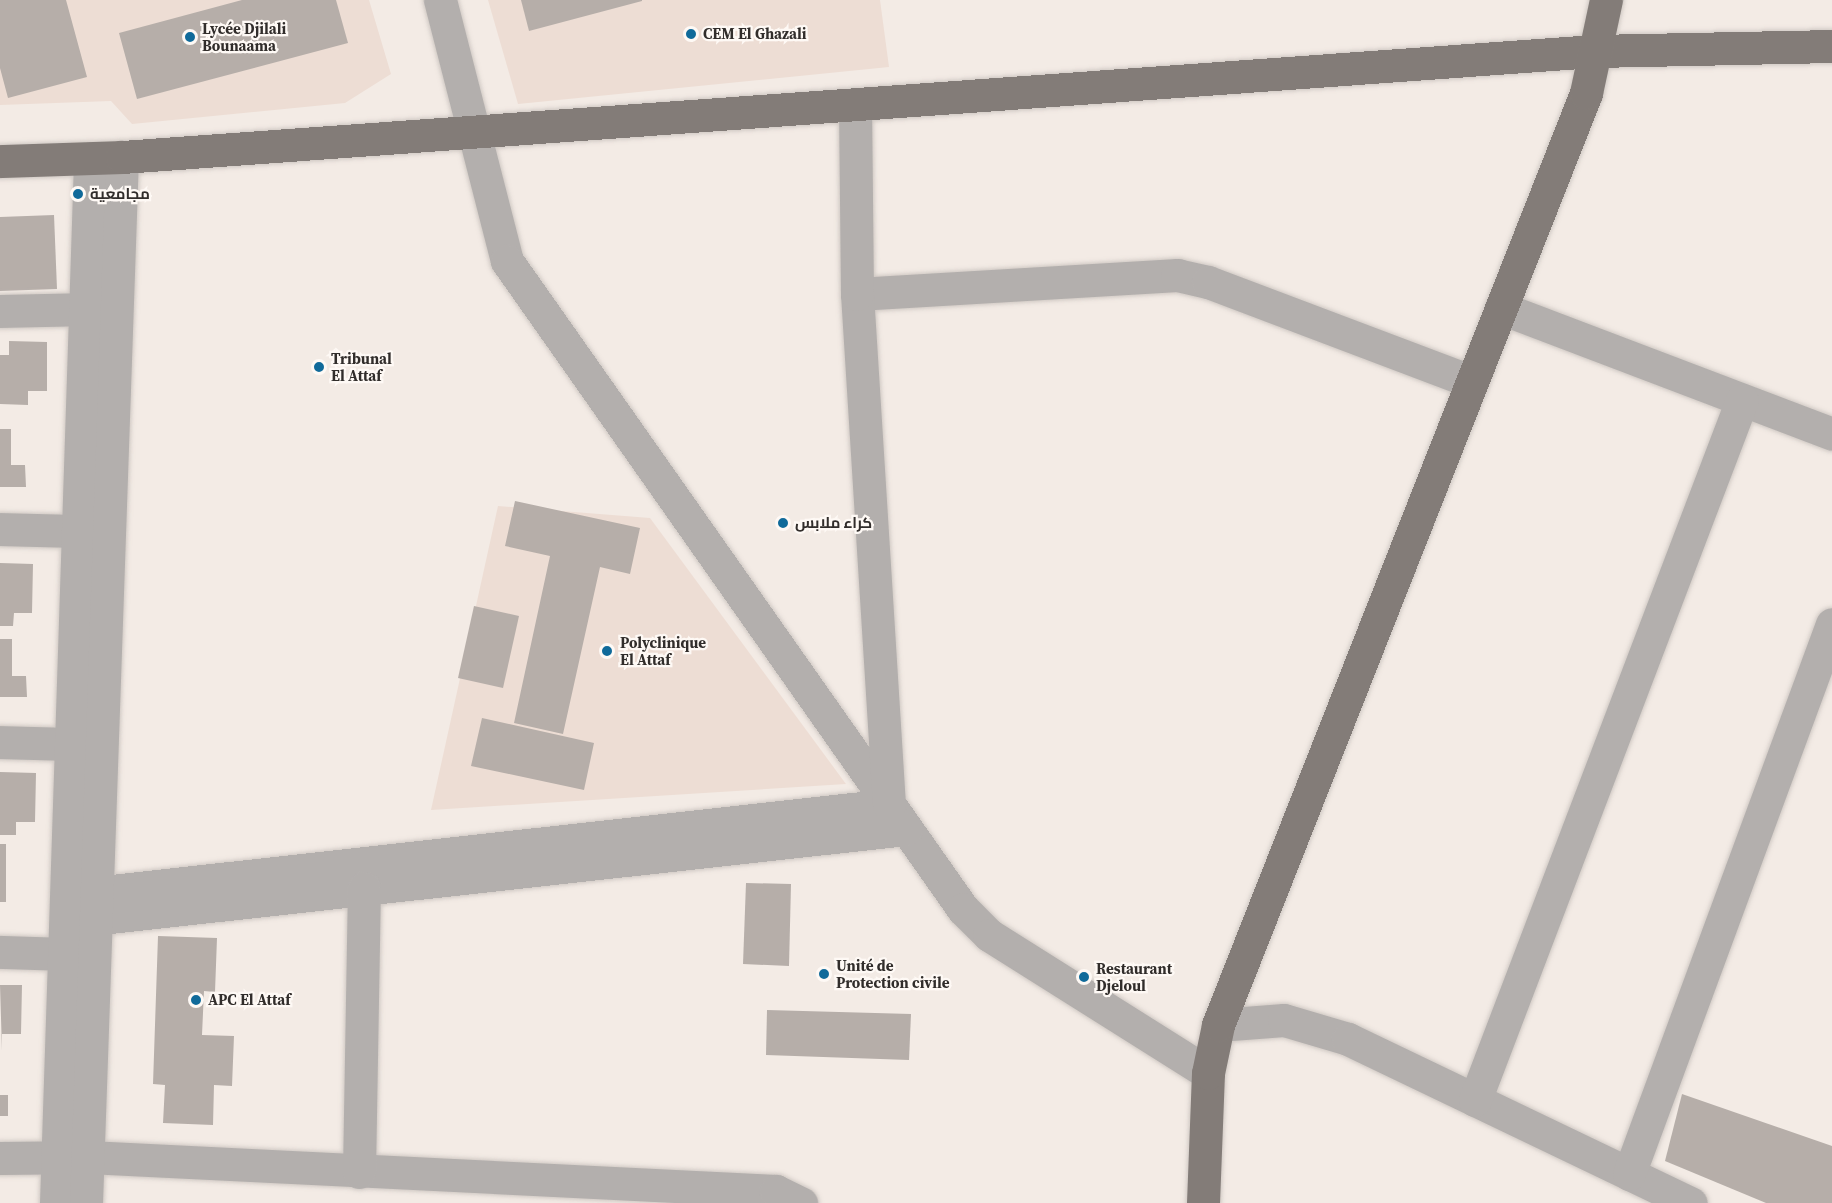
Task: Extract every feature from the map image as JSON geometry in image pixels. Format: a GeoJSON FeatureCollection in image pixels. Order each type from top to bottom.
{"type":"FeatureCollection","features":[{"type":"Feature","properties":{"kind":"main road"},"geometry":{"type":"LineString","coordinates":[[1203,1203],[1208,1073],[1218,1025],[1586,93],[1606,0]]}},
{"type":"Feature","properties":{"kind":"main road"},"geometry":{"type":"LineString","coordinates":[[0,161],[122,157],[1595,51],[1832,46]]}},
{"type":"Feature","properties":{"kind":"street"},"geometry":{"type":"LineString","coordinates":[[440,0],[476,132],[507,261],[963,909],[989,935],[1208,1073]]}},
{"type":"Feature","properties":{"kind":"street"},"geometry":{"type":"LineString","coordinates":[[855,104],[857,294],[898,817]]}},
{"type":"Feature","properties":{"kind":"street"},"geometry":{"type":"LineString","coordinates":[[86,1203],[73,1159],[78,917],[122,157]]}},
{"type":"Feature","properties":{"kind":"street"},"geometry":{"type":"LineString","coordinates":[[56,1203],[73,1159],[78,917],[72,744],[90,159]]}},
{"type":"Feature","properties":{"kind":"street"},"geometry":{"type":"LineString","coordinates":[[857,294],[1177,275],[1208,282],[1472,382]]}},
{"type":"Feature","properties":{"kind":"street"},"geometry":{"type":"LineString","coordinates":[[0,311],[85,309]]}},
{"type":"Feature","properties":{"kind":"street"},"geometry":{"type":"LineString","coordinates":[[1501,309],[1832,434]]}},
{"type":"Feature","properties":{"kind":"street"},"geometry":{"type":"LineString","coordinates":[[1475,1100],[1742,400]]}},
{"type":"Feature","properties":{"kind":"street"},"geometry":{"type":"LineString","coordinates":[[0,528],[79,531]]}},
{"type":"Feature","properties":{"kind":"street"},"geometry":{"type":"LineString","coordinates":[[1629,1174],[1832,624]]}},
{"type":"Feature","properties":{"kind":"street"},"geometry":{"type":"LineString","coordinates":[[0,742],[72,744]]}},
{"type":"Feature","properties":{"kind":"street"},"geometry":{"type":"LineString","coordinates":[[78,917],[364,888],[898,817]]}},
{"type":"Feature","properties":{"kind":"street"},"geometry":{"type":"LineString","coordinates":[[0,952],[78,917],[898,817]]}},
{"type":"Feature","properties":{"kind":"street"},"geometry":{"type":"LineString","coordinates":[[359,1172],[364,888]]}},
{"type":"Feature","properties":{"kind":"street"},"geometry":{"type":"LineString","coordinates":[[1218,1025],[1284,1020],[1348,1039],[1690,1203]]}},
{"type":"Feature","properties":{"kind":"street"},"geometry":{"type":"LineString","coordinates":[[0,1158],[73,1159],[359,1172],[601,1193],[776,1191],[801,1203]]}},
{"type":"Feature","properties":{"kind":"shaded area","name":"Lycée Djilali Bounaama"},"geometry":{"type":"Polygon","coordinates":[[[0,0],[369,0],[391,74],[345,103],[132,124],[111,101],[0,105],[0,0]]]}},
{"type":"Feature","properties":{"kind":"shaded area","name":"CEM El Ghazali"},"geometry":{"type":"Polygon","coordinates":[[[488,0],[880,0],[889,67],[518,104],[488,0]]]}},
{"type":"Feature","properties":{"kind":"shaded area","name":"Polyclinique El Attaf"},"geometry":{"type":"Polygon","coordinates":[[[498,506],[650,518],[846,784],[431,810],[498,506]]]}},
{"type":"Feature","properties":{"kind":"building"},"geometry":{"type":"Polygon","coordinates":[[[0,0],[66,0],[87,77],[8,98],[0,68],[0,0]]]}},
{"type":"Feature","properties":{"kind":"building"},"geometry":{"type":"Polygon","coordinates":[[[242,0],[336,0],[348,43],[137,99],[119,33],[242,0]]]}},
{"type":"Feature","properties":{"kind":"building"},"geometry":{"type":"Polygon","coordinates":[[[521,0],[642,0],[642,1],[529,31],[521,0]]]}},
{"type":"Feature","properties":{"kind":"building"},"geometry":{"type":"Polygon","coordinates":[[[54,215],[57,289],[0,291],[0,217],[54,215]]]}},
{"type":"Feature","properties":{"kind":"building"},"geometry":{"type":"Polygon","coordinates":[[[9,341],[47,342],[47,391],[28,391],[28,405],[0,404],[0,355],[9,355],[9,341]]]}},
{"type":"Feature","properties":{"kind":"building"},"geometry":{"type":"Polygon","coordinates":[[[0,429],[11,429],[11,465],[25,465],[26,487],[0,487],[0,429]]]}},
{"type":"Feature","properties":{"kind":"building"},"geometry":{"type":"Polygon","coordinates":[[[515,501],[640,528],[630,574],[600,567],[563,734],[514,723],[550,556],[505,546],[515,501]]]}},
{"type":"Feature","properties":{"kind":"building"},"geometry":{"type":"Polygon","coordinates":[[[0,563],[33,564],[32,613],[14,613],[13,626],[0,626],[0,563]]]}},
{"type":"Feature","properties":{"kind":"building"},"geometry":{"type":"Polygon","coordinates":[[[474,606],[519,616],[503,688],[458,678],[474,606]]]}},
{"type":"Feature","properties":{"kind":"building"},"geometry":{"type":"Polygon","coordinates":[[[0,639],[12,639],[12,676],[26,676],[27,697],[0,697],[0,639]]]}},
{"type":"Feature","properties":{"kind":"building"},"geometry":{"type":"Polygon","coordinates":[[[482,718],[594,743],[584,790],[471,766],[482,718]]]}},
{"type":"Feature","properties":{"kind":"building"},"geometry":{"type":"Polygon","coordinates":[[[0,772],[36,773],[35,822],[16,822],[16,835],[0,835],[0,772]]]}},
{"type":"Feature","properties":{"kind":"building"},"geometry":{"type":"Polygon","coordinates":[[[0,844],[6,844],[6,902],[0,902],[0,844]]]}},
{"type":"Feature","properties":{"kind":"building"},"geometry":{"type":"Polygon","coordinates":[[[746,883],[791,884],[789,966],[743,964],[746,883]]]}},
{"type":"Feature","properties":{"kind":"building"},"geometry":{"type":"Polygon","coordinates":[[[158,936],[217,938],[215,992],[204,991],[202,1035],[234,1036],[232,1086],[214,1085],[213,1125],[163,1123],[165,1085],[153,1084],[158,936]]]}},
{"type":"Feature","properties":{"kind":"building"},"geometry":{"type":"Polygon","coordinates":[[[0,985],[22,985],[21,1034],[2,1034],[2,1051],[0,985]]]}},
{"type":"Feature","properties":{"kind":"building"},"geometry":{"type":"Polygon","coordinates":[[[767,1010],[911,1014],[909,1060],[766,1055],[767,1010]]]}},
{"type":"Feature","properties":{"kind":"building"},"geometry":{"type":"Polygon","coordinates":[[[1682,1094],[1832,1146],[1832,1203],[1766,1203],[1665,1161],[1682,1094]]]}},
{"type":"Feature","properties":{"kind":"building"},"geometry":{"type":"Polygon","coordinates":[[[0,1095],[8,1095],[8,1116],[0,1116],[0,1095]]]}},
{"type":"Feature","properties":{"kind":"place","name":"CEM El Ghazali"},"geometry":{"type":"Point","coordinates":[691,34]}},
{"type":"Feature","properties":{"kind":"place","name":"Lycée Djilali Bounaama"},"geometry":{"type":"Point","coordinates":[190,37]}},
{"type":"Feature","properties":{"kind":"place","name":"مجامعية"},"geometry":{"type":"Point","coordinates":[78,194]}},
{"type":"Feature","properties":{"kind":"place","name":"Tribunal El Attaf"},"geometry":{"type":"Point","coordinates":[319,367]}},
{"type":"Feature","properties":{"kind":"place","name":"كراء ملابس"},"geometry":{"type":"Point","coordinates":[783,523]}},
{"type":"Feature","properties":{"kind":"place","name":"Polyclinique El Attaf"},"geometry":{"type":"Point","coordinates":[607,651]}},
{"type":"Feature","properties":{"kind":"place","name":"Unité de Protection civile"},"geometry":{"type":"Point","coordinates":[824,974]}},
{"type":"Feature","properties":{"kind":"place","name":"Restaurant Djeloul"},"geometry":{"type":"Point","coordinates":[1084,977]}},
{"type":"Feature","properties":{"kind":"place","name":"APC El Attaf"},"geometry":{"type":"Point","coordinates":[196,1000]}}]}
